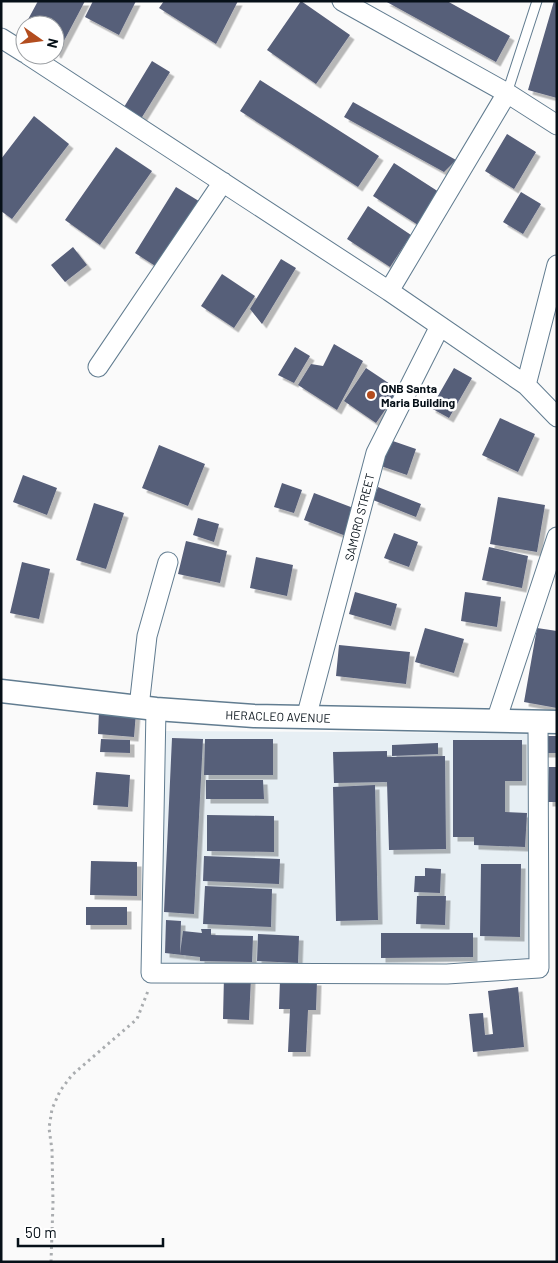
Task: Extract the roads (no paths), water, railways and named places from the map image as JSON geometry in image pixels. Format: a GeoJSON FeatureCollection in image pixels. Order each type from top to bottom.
{"type":"FeatureCollection","features":[{"type":"Feature","properties":{"kind":"street"},"geometry":{"type":"LineString","coordinates":[[342,1],[507,93],[557,124]]}},
{"type":"Feature","properties":{"kind":"street"},"geometry":{"type":"LineString","coordinates":[[1,38],[15,47]]}},
{"type":"Feature","properties":{"kind":"street"},"geometry":{"type":"LineString","coordinates":[[43,65],[389,291],[526,385],[557,417]]}},
{"type":"Feature","properties":{"kind":"street"},"geometry":{"type":"LineString","coordinates":[[389,291],[507,93]]}},
{"type":"Feature","properties":{"kind":"street"},"geometry":{"type":"LineString","coordinates":[[98,367],[223,182]]}},
{"type":"Feature","properties":{"kind":"street"},"geometry":{"type":"LineString","coordinates":[[526,385],[557,265]]}},
{"type":"Feature","properties":{"kind":"street","name":"SAMORO STREET"},"geometry":{"type":"LineString","coordinates":[[306,718],[376,453],[440,326]]}},
{"type":"Feature","properties":{"kind":"street"},"geometry":{"type":"LineString","coordinates":[[496,721],[557,537]]}},
{"type":"Feature","properties":{"kind":"street"},"geometry":{"type":"LineString","coordinates":[[168,562],[147,636],[150,973],[447,974],[539,968],[547,722]]}},
{"type":"Feature","properties":{"kind":"street","name":"HERACLEO AVENUE"},"geometry":{"type":"LineString","coordinates":[[1,691],[147,708],[306,718],[547,722]]}},
{"type":"Feature","properties":{"kind":"lane"},"geometry":{"type":"LineString","coordinates":[[507,93],[537,1]]}},
{"type":"Feature","properties":{"kind":"place","name":"ONB Santa Maria Building"},"geometry":{"type":"Point","coordinates":[371,395]}}]}
